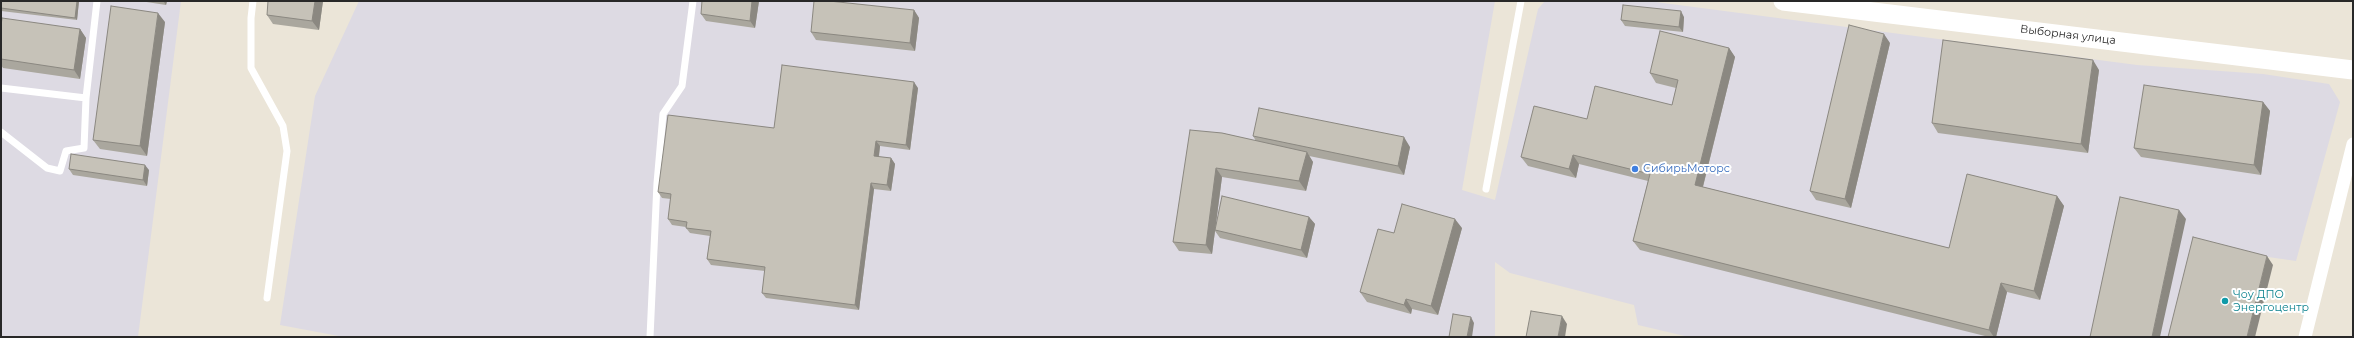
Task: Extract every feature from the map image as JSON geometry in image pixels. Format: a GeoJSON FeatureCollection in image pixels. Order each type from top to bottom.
{"type":"FeatureCollection","features":[{"type":"Feature","properties":{"kind":"main road","name":"Выборная улица"},"geometry":{"type":"LineString","coordinates":[[1783,1],[2353,70]]}},
{"type":"Feature","properties":{"kind":"street"},"geometry":{"type":"LineString","coordinates":[[2305,337],[2353,144]]}},
{"type":"Feature","properties":{"kind":"lane"},"geometry":{"type":"LineString","coordinates":[[1,132],[47,168],[60,171],[66,151],[84,148],[86,98],[97,1]]}},
{"type":"Feature","properties":{"kind":"lane"},"geometry":{"type":"LineString","coordinates":[[253,1],[251,18],[250,68],[283,126],[287,151],[267,298]]}},
{"type":"Feature","properties":{"kind":"lane"},"geometry":{"type":"LineString","coordinates":[[650,337],[657,183],[664,114],[682,86],[693,1]]}},
{"type":"Feature","properties":{"kind":"lane"},"geometry":{"type":"LineString","coordinates":[[1486,189],[1521,1]]}},
{"type":"Feature","properties":{"kind":"lane"},"geometry":{"type":"LineString","coordinates":[[1,88],[86,98]]}},
{"type":"Feature","properties":{"kind":"shaded area"},"geometry":{"type":"Polygon","coordinates":[[[1,1],[181,1],[138,337],[1,337],[1,1]]]}},
{"type":"Feature","properties":{"kind":"shaded area"},"geometry":{"type":"Polygon","coordinates":[[[359,1],[1495,1],[1462,190],[1495,200],[1538,9],[1545,1],[1648,1],[2137,65],[2263,74],[2329,84],[2340,102],[2296,261],[2199,247],[2175,337],[1689,337],[1638,325],[1634,305],[1510,273],[1495,262],[1495,337],[344,337],[280,325],[315,96],[359,1]]]}},
{"type":"Feature","properties":{"kind":"building"},"geometry":{"type":"Polygon","coordinates":[[[1,1],[77,1],[75,18],[1,8],[1,1]]]}},
{"type":"Feature","properties":{"kind":"building"},"geometry":{"type":"Polygon","coordinates":[[[268,1],[315,1],[312,21],[267,15],[268,1]]]}},
{"type":"Feature","properties":{"kind":"building"},"geometry":{"type":"Polygon","coordinates":[[[702,1],[752,1],[750,21],[701,14],[702,1]]]}},
{"type":"Feature","properties":{"kind":"building"},"geometry":{"type":"Polygon","coordinates":[[[814,1],[829,1],[914,10],[910,43],[811,32],[814,1]]]}},
{"type":"Feature","properties":{"kind":"building"},"geometry":{"type":"Polygon","coordinates":[[[1623,5],[1681,11],[1679,27],[1621,20],[1623,5]]]}},
{"type":"Feature","properties":{"kind":"building"},"geometry":{"type":"Polygon","coordinates":[[[111,6],[158,13],[140,146],[93,140],[111,6]]]}},
{"type":"Feature","properties":{"kind":"building"},"geometry":{"type":"Polygon","coordinates":[[[2,18],[80,29],[74,70],[1,59],[2,18]]]}},
{"type":"Feature","properties":{"kind":"building"},"geometry":{"type":"Polygon","coordinates":[[[1849,25],[1884,34],[1845,199],[1810,191],[1849,25]]]}},
{"type":"Feature","properties":{"kind":"building"},"geometry":{"type":"Polygon","coordinates":[[[1660,31],[1729,48],[1695,185],[1949,248],[1967,174],[2057,196],[2034,291],[2001,283],[1989,330],[1633,241],[1650,174],[1573,155],[1569,169],[1521,157],[1534,106],[1587,119],[1595,86],[1672,105],[1678,80],[1650,73],[1660,31]]]}},
{"type":"Feature","properties":{"kind":"building"},"geometry":{"type":"Polygon","coordinates":[[[1943,40],[2093,60],[2081,144],[1932,123],[1943,40]]]}},
{"type":"Feature","properties":{"kind":"building"},"geometry":{"type":"Polygon","coordinates":[[[782,65],[914,82],[906,145],[876,141],[874,156],[891,158],[887,185],[871,183],[855,305],[762,293],[765,267],[707,259],[711,231],[686,228],[687,222],[668,219],[671,194],[658,192],[668,115],[774,128],[782,65]]]}},
{"type":"Feature","properties":{"kind":"building"},"geometry":{"type":"Polygon","coordinates":[[[2144,85],[2263,102],[2254,165],[2134,148],[2144,85]]]}},
{"type":"Feature","properties":{"kind":"building"},"geometry":{"type":"Polygon","coordinates":[[[1259,108],[1404,137],[1398,166],[1253,136],[1259,108]]]}},
{"type":"Feature","properties":{"kind":"building"},"geometry":{"type":"Polygon","coordinates":[[[1190,130],[1222,133],[1307,152],[1299,181],[1216,168],[1206,245],[1173,242],[1190,130]]]}},
{"type":"Feature","properties":{"kind":"building"},"geometry":{"type":"Polygon","coordinates":[[[71,154],[145,165],[143,180],[69,169],[71,154]]]}},
{"type":"Feature","properties":{"kind":"building"},"geometry":{"type":"Polygon","coordinates":[[[1222,196],[1309,217],[1301,250],[1215,230],[1222,196]]]}},
{"type":"Feature","properties":{"kind":"building"},"geometry":{"type":"Polygon","coordinates":[[[2120,197],[2179,210],[2152,337],[2090,337],[2120,197]]]}},
{"type":"Feature","properties":{"kind":"building"},"geometry":{"type":"Polygon","coordinates":[[[1402,204],[1455,219],[1431,306],[1406,299],[1404,305],[1360,292],[1378,229],[1394,233],[1402,204]]]}},
{"type":"Feature","properties":{"kind":"building","name":"Чоу ДПО Энергоцентр"},"geometry":{"type":"Polygon","coordinates":[[[2193,237],[2267,256],[2247,337],[2168,337],[2193,237]]]}},
{"type":"Feature","properties":{"kind":"building"},"geometry":{"type":"Polygon","coordinates":[[[1531,311],[1562,316],[1558,337],[1526,337],[1531,311]]]}},
{"type":"Feature","properties":{"kind":"building"},"geometry":{"type":"Polygon","coordinates":[[[1453,314],[1471,317],[1467,337],[1449,337],[1453,314]]]}},
{"type":"Feature","properties":{"kind":"place","name":"СибирьМоторс"},"geometry":{"type":"Point","coordinates":[1635,169]}},
{"type":"Feature","properties":{"kind":"place","name":"Чоу ДПО Энергоцентр"},"geometry":{"type":"Point","coordinates":[2225,301]}}]}
